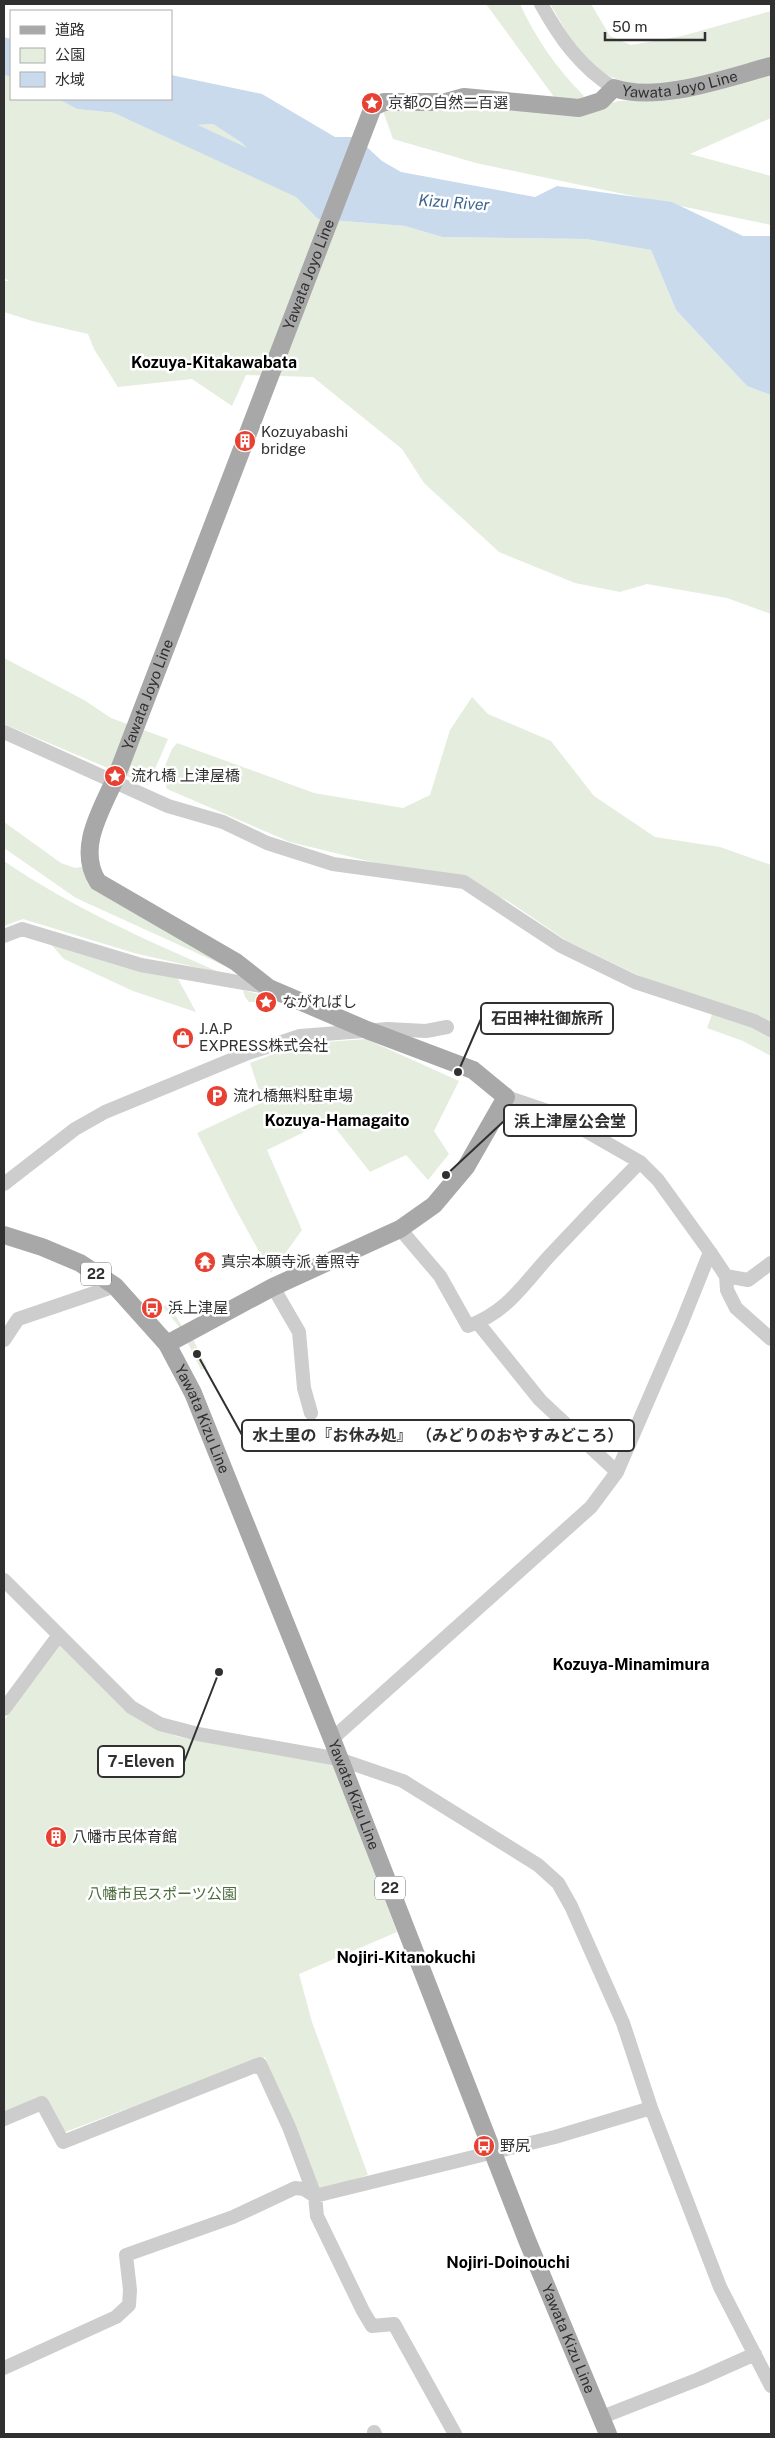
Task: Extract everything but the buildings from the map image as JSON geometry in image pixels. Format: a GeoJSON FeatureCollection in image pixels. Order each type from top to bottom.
{"type":"FeatureCollection","features":[{"type":"Feature","properties":{"kind":"main road","name":"Yawata Joyo Line"},"geometry":{"type":"LineString","coordinates":[[506,1097],[473,1070],[367,1030],[269,988],[236,962],[98,882],[90,871],[88,854],[92,833],[116,778],[373,107],[384,102],[446,102],[464,97],[579,108],[601,100],[614,88],[630,94],[662,92],[771,66]]}},
{"type":"Feature","properties":{"kind":"main road"},"geometry":{"type":"LineString","coordinates":[[167,1344],[274,1287],[400,1229],[434,1205],[466,1167],[506,1097]]}},
{"type":"Feature","properties":{"kind":"main road","name":"Yawata Kizu Line"},"geometry":{"type":"LineString","coordinates":[[4,1235],[42,1246],[80,1263],[115,1286],[167,1344],[193,1393],[332,1739],[495,2153],[527,2240],[603,2429]]}},
{"type":"Feature","properties":{"kind":"street"},"geometry":{"type":"LineString","coordinates":[[541,4],[563,41],[581,63],[596,78],[614,88]]}},
{"type":"Feature","properties":{"kind":"street"},"geometry":{"type":"LineString","coordinates":[[4,732],[116,778],[168,806],[223,822],[267,843],[334,864],[464,882],[561,946],[618,974],[635,982],[754,1021],[771,1030]]}},
{"type":"Feature","properties":{"kind":"street"},"geometry":{"type":"LineString","coordinates":[[4,936],[22,929],[141,965],[269,988]]}},
{"type":"Feature","properties":{"kind":"street"},"geometry":{"type":"LineString","coordinates":[[4,1184],[75,1129],[122,1105],[248,1053],[300,1036],[367,1030],[426,1031],[447,1027]]}},
{"type":"Feature","properties":{"kind":"street"},"geometry":{"type":"LineString","coordinates":[[506,1097],[556,1114],[640,1162],[658,1180],[726,1276],[727,1290],[736,1308],[771,1339]]}},
{"type":"Feature","properties":{"kind":"street"},"geometry":{"type":"LineString","coordinates":[[400,1229],[440,1276],[468,1326],[488,1319],[513,1298],[552,1252],[640,1162]]}},
{"type":"Feature","properties":{"kind":"street"},"geometry":{"type":"LineString","coordinates":[[332,1739],[591,1507],[617,1472],[710,1252]]}},
{"type":"Feature","properties":{"kind":"street"},"geometry":{"type":"LineString","coordinates":[[726,1276],[748,1280],[771,1263]]}},
{"type":"Feature","properties":{"kind":"street"},"geometry":{"type":"LineString","coordinates":[[4,1340],[18,1319],[115,1286]]}},
{"type":"Feature","properties":{"kind":"street"},"geometry":{"type":"LineString","coordinates":[[274,1287],[299,1332],[304,1388],[311,1412]]}},
{"type":"Feature","properties":{"kind":"street"},"geometry":{"type":"LineString","coordinates":[[478,1322],[540,1400],[617,1472]]}},
{"type":"Feature","properties":{"kind":"street"},"geometry":{"type":"LineString","coordinates":[[4,1580],[131,1707],[160,1724],[198,1734],[339,1759],[403,1781],[538,1865],[558,1883],[571,1906],[623,2022],[651,2108],[720,2287],[771,2386]]}},
{"type":"Feature","properties":{"kind":"street"},"geometry":{"type":"LineString","coordinates":[[4,1709],[60,1635]]}},
{"type":"Feature","properties":{"kind":"street"},"geometry":{"type":"LineString","coordinates":[[4,2119],[42,2103],[63,2142],[260,2064],[289,2127],[315,2196],[317,2216],[363,2311],[372,2326],[394,2324],[455,2434]]}},
{"type":"Feature","properties":{"kind":"street"},"geometry":{"type":"LineString","coordinates":[[4,2368],[116,2317],[129,2305],[130,2290],[126,2255],[232,2217],[295,2188],[304,2189],[315,2196],[554,2138],[651,2108]]}},
{"type":"Feature","properties":{"kind":"street"},"geometry":{"type":"LineString","coordinates":[[603,2429],[699,2379],[755,2354]]}},
{"type":"Feature","properties":{"kind":"green space"},"geometry":{"type":"Polygon","coordinates":[[[486,4],[520,4],[548,53],[584,96],[579,101],[554,97],[486,4]]]}},
{"type":"Feature","properties":{"kind":"green space"},"geometry":{"type":"Polygon","coordinates":[[[550,4],[591,4],[610,36],[631,45],[682,36],[771,11],[771,61],[703,79],[678,83],[654,85],[631,83],[609,76],[591,63],[574,43],[550,4]]]}},
{"type":"Feature","properties":{"kind":"green space"},"geometry":{"type":"Polygon","coordinates":[[[771,73],[771,118],[690,154],[771,176],[771,225],[476,163],[393,139],[383,111],[466,100],[587,111],[618,101],[662,98],[771,73]]]}},
{"type":"Feature","properties":{"kind":"green space"},"geometry":{"type":"Polygon","coordinates":[[[4,75],[10,77],[10,100],[60,100],[77,109],[126,114],[169,127],[213,124],[242,143],[318,219],[405,226],[442,237],[586,239],[651,250],[676,310],[747,386],[771,395],[771,614],[727,598],[647,584],[620,592],[575,583],[499,552],[424,483],[402,449],[313,377],[246,375],[232,406],[192,379],[118,387],[94,349],[88,334],[32,321],[4,312],[4,281],[9,281],[4,278],[4,75]]]}},
{"type":"Feature","properties":{"kind":"green space"},"geometry":{"type":"Polygon","coordinates":[[[4,658],[84,700],[111,718],[168,739],[148,785],[4,724],[4,658]]]}},
{"type":"Feature","properties":{"kind":"green space"},"geometry":{"type":"Polygon","coordinates":[[[472,697],[488,714],[551,741],[594,796],[655,837],[720,847],[771,865],[771,1056],[743,1041],[707,1028],[715,1006],[654,983],[567,941],[508,901],[454,877],[376,863],[290,842],[167,789],[162,773],[172,749],[177,743],[314,793],[403,808],[430,795],[450,730],[472,697]]]}},
{"type":"Feature","properties":{"kind":"green space"},"geometry":{"type":"Polygon","coordinates":[[[4,822],[61,863],[75,868],[85,866],[245,975],[76,898],[4,848],[4,822]]]}},
{"type":"Feature","properties":{"kind":"green space"},"geometry":{"type":"Polygon","coordinates":[[[4,861],[29,878],[82,908],[221,973],[134,953],[23,919],[4,926],[4,861]]]}},
{"type":"Feature","properties":{"kind":"green space"},"geometry":{"type":"Polygon","coordinates":[[[48,941],[177,977],[196,1012],[133,991],[64,959],[48,941]]]}},
{"type":"Feature","properties":{"kind":"green space"},"geometry":{"type":"Polygon","coordinates":[[[243,990],[262,995],[256,1002],[249,1002],[243,990]]]}},
{"type":"Feature","properties":{"kind":"green space"},"geometry":{"type":"Polygon","coordinates":[[[366,1039],[459,1081],[434,1131],[449,1154],[428,1180],[406,1155],[370,1172],[329,1120],[267,1150],[302,1230],[271,1273],[197,1133],[263,1102],[250,1063],[300,1044],[366,1039]]]}},
{"type":"Feature","properties":{"kind":"green space"},"geometry":{"type":"Polygon","coordinates":[[[168,1303],[183,1328],[181,1329],[163,1307],[168,1303]]]}},
{"type":"Feature","properties":{"kind":"green space"},"geometry":{"type":"Polygon","coordinates":[[[193,1339],[207,1368],[201,1370],[187,1341],[193,1339]]]}},
{"type":"Feature","properties":{"kind":"green space","name":"八幡市民スポーツ公園"},"geometry":{"type":"Polygon","coordinates":[[[60,1646],[124,1710],[154,1728],[179,1737],[333,1764],[397,1932],[299,1974],[312,2022],[368,2175],[318,2191],[265,2057],[65,2132],[47,2098],[4,2114],[4,1720],[60,1646]]]}},
{"type":"Feature","properties":{"kind":"water"},"geometry":{"type":"Polygon","coordinates":[[[4,37],[10,39],[10,77],[4,75],[4,37]]]}},
{"type":"Feature","properties":{"kind":"water"},"geometry":{"type":"Polygon","coordinates":[[[172,75],[262,94],[335,137],[356,137],[382,161],[401,172],[535,197],[557,186],[672,202],[743,236],[771,236],[771,395],[747,386],[676,310],[651,250],[586,239],[442,237],[405,226],[318,219],[242,143],[213,124],[169,127],[126,114],[77,109],[60,100],[172,100],[172,75]]]}},
{"type":"Feature","properties":{"kind":"waterway","name":"Kizu River"},"geometry":{"type":"LineString","coordinates":[[115,100],[301,186]]}},
{"type":"Feature","properties":{"kind":"place","name":"京都の自然二百選"},"geometry":{"type":"Point","coordinates":[372,103]}},
{"type":"Feature","properties":{"kind":"place","name":"Kozuyabashi bridge"},"geometry":{"type":"Point","coordinates":[245,441]}},
{"type":"Feature","properties":{"kind":"place","name":"流れ橋 上津屋橋"},"geometry":{"type":"Point","coordinates":[115,776]}},
{"type":"Feature","properties":{"kind":"place","name":"ながればし"},"geometry":{"type":"Point","coordinates":[266,1002]}},
{"type":"Feature","properties":{"kind":"place","name":"J.A.P EXPRESS株式会社"},"geometry":{"type":"Point","coordinates":[183,1038]}},
{"type":"Feature","properties":{"kind":"place","name":"石田神社御旅所"},"geometry":{"type":"Point","coordinates":[458,1072]}},
{"type":"Feature","properties":{"kind":"place","name":"流れ橋無料駐車場"},"geometry":{"type":"Point","coordinates":[217,1096]}},
{"type":"Feature","properties":{"kind":"place","name":"浜上津屋公会堂"},"geometry":{"type":"Point","coordinates":[446,1175]}},
{"type":"Feature","properties":{"kind":"place","name":"真宗本願寺派 善照寺"},"geometry":{"type":"Point","coordinates":[205,1262]}},
{"type":"Feature","properties":{"kind":"place","name":"浜上津屋"},"geometry":{"type":"Point","coordinates":[152,1308]}},
{"type":"Feature","properties":{"kind":"place","name":"水土里の『お休み処』 （みどりのおやすみどころ）"},"geometry":{"type":"Point","coordinates":[197,1354]}},
{"type":"Feature","properties":{"kind":"place","name":"7-Eleven"},"geometry":{"type":"Point","coordinates":[219,1672]}},
{"type":"Feature","properties":{"kind":"place","name":"八幡市民体育館"},"geometry":{"type":"Point","coordinates":[56,1837]}},
{"type":"Feature","properties":{"kind":"place","name":"野尻"},"geometry":{"type":"Point","coordinates":[484,2146]}},
{"type":"Feature","properties":{"kind":"district","name":"Kozuya-Kitakawabata"},"geometry":{"type":"Point","coordinates":[214,362]}},
{"type":"Feature","properties":{"kind":"district","name":"Kozuya-Hamagaito"},"geometry":{"type":"Point","coordinates":[337,1120]}},
{"type":"Feature","properties":{"kind":"district","name":"Kozuya-Minamimura"},"geometry":{"type":"Point","coordinates":[631,1664]}},
{"type":"Feature","properties":{"kind":"district","name":"Nojiri-Kitanokuchi"},"geometry":{"type":"Point","coordinates":[406,1957]}},
{"type":"Feature","properties":{"kind":"district","name":"Nojiri-Doinouchi"},"geometry":{"type":"Point","coordinates":[508,2262]}}]}
